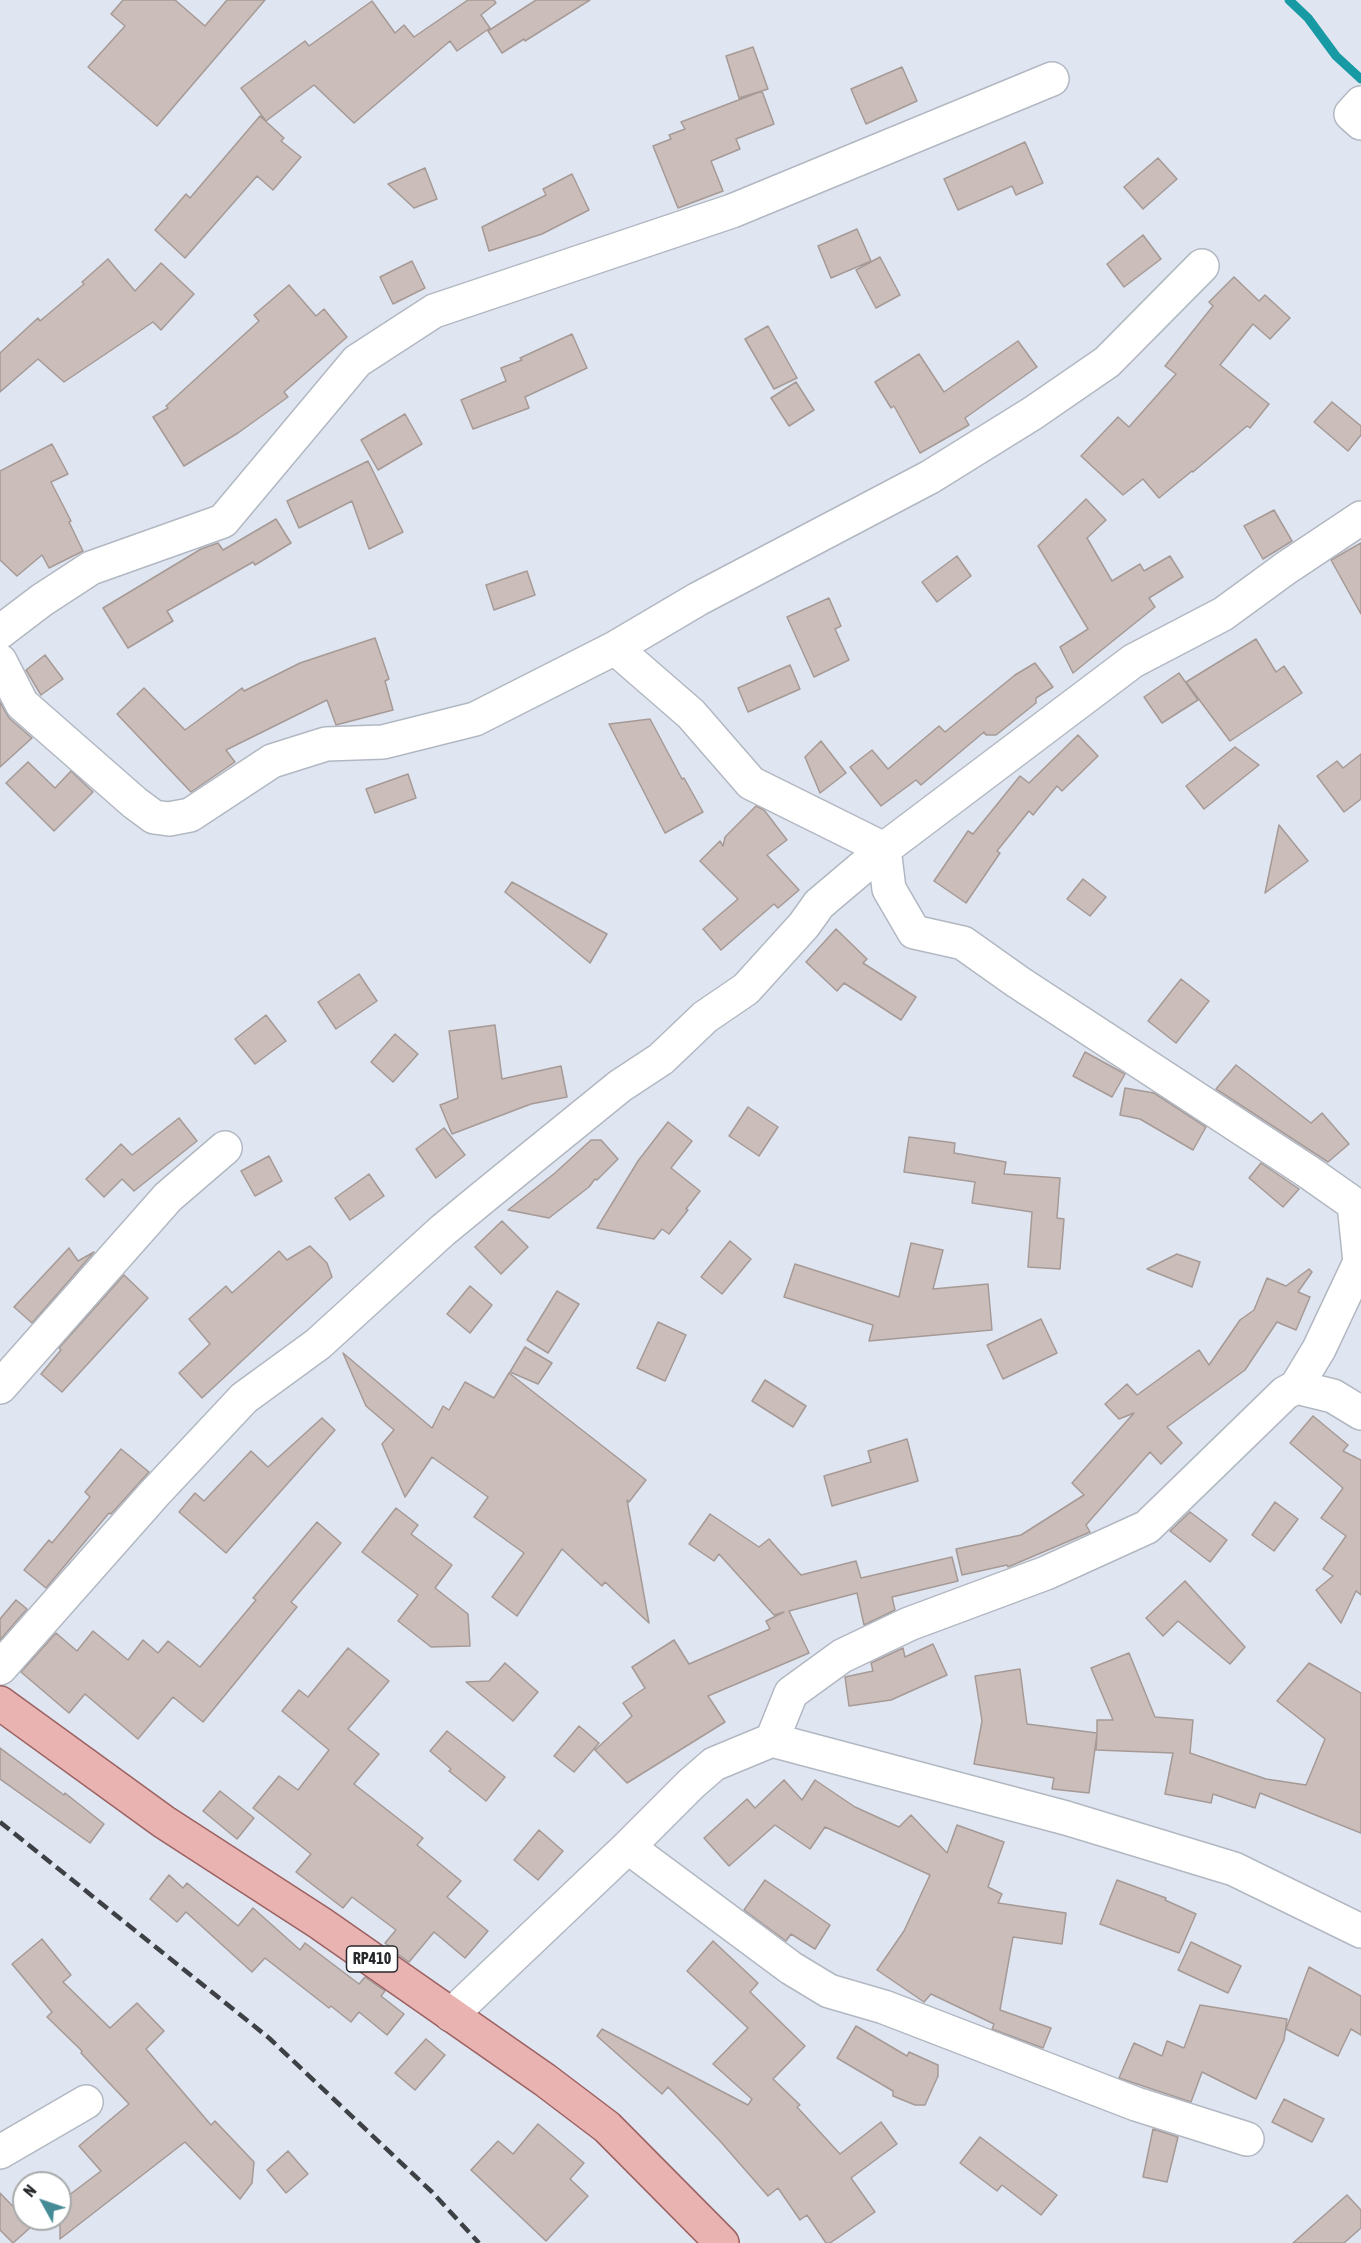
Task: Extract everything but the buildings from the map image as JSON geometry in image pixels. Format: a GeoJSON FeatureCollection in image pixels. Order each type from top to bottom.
{"type":"FeatureCollection","features":[{"type":"Feature","properties":{"kind":"main road","name":"RP410"},"geometry":{"type":"LineString","coordinates":[[0,1703],[164,1822],[320,1923],[545,2080],[607,2127],[722,2243]]}},
{"type":"Feature","properties":{"kind":"street"},"geometry":{"type":"LineString","coordinates":[[0,632],[42,600],[91,568],[223,521],[357,361],[434,311],[732,211],[1052,79]]}},
{"type":"Feature","properties":{"kind":"street"},"geometry":{"type":"LineString","coordinates":[[0,661],[22,704],[135,803],[154,817],[170,819],[190,815],[272,761],[326,744],[383,742],[475,718],[615,648],[698,599],[930,477],[1033,413],[1107,362],[1202,266]]}},
{"type":"Feature","properties":{"kind":"street"},"geometry":{"type":"LineString","coordinates":[[0,1668],[154,1494],[244,1398],[318,1344],[487,1194],[620,1086],[661,1059],[705,1017],[746,989],[804,925],[819,904],[884,849],[1134,661],[1223,614],[1286,567],[1361,518]]}},
{"type":"Feature","properties":{"kind":"street"},"geometry":{"type":"LineString","coordinates":[[615,648],[691,714],[751,783],[884,849]]}},
{"type":"Feature","properties":{"kind":"street"},"geometry":{"type":"LineString","coordinates":[[772,1740],[791,1693],[842,1656],[909,1624],[1046,1573],[1147,1527],[1285,1393],[1296,1387],[1319,1349],[1360,1262],[1354,1204],[1018,982],[963,943],[914,932],[889,889],[884,849]]}},
{"type":"Feature","properties":{"kind":"street"},"geometry":{"type":"LineString","coordinates":[[0,1387],[168,1197],[225,1148]]}},
{"type":"Feature","properties":{"kind":"street"},"geometry":{"type":"LineString","coordinates":[[1296,1387],[1333,1396],[1361,1413]]}},
{"type":"Feature","properties":{"kind":"street"},"geometry":{"type":"LineString","coordinates":[[451,2015],[714,1764],[772,1740],[1066,1818],[1234,1869],[1361,1930]]}},
{"type":"Feature","properties":{"kind":"street"},"geometry":{"type":"LineString","coordinates":[[628,1847],[790,1968],[830,1991],[884,2007],[1136,2104],[1247,2139]]}},
{"type":"Feature","properties":{"kind":"street"},"geometry":{"type":"LineString","coordinates":[[0,2152],[86,2102]]}},
{"type":"Feature","properties":{"kind":"waterway"},"geometry":{"type":"LineString","coordinates":[[1289,0],[1308,18],[1336,56],[1361,79]]}},
{"type":"Feature","properties":{"kind":"railway"},"geometry":{"type":"LineString","coordinates":[[0,1822],[269,2038],[432,2192],[479,2243]]}}]}
